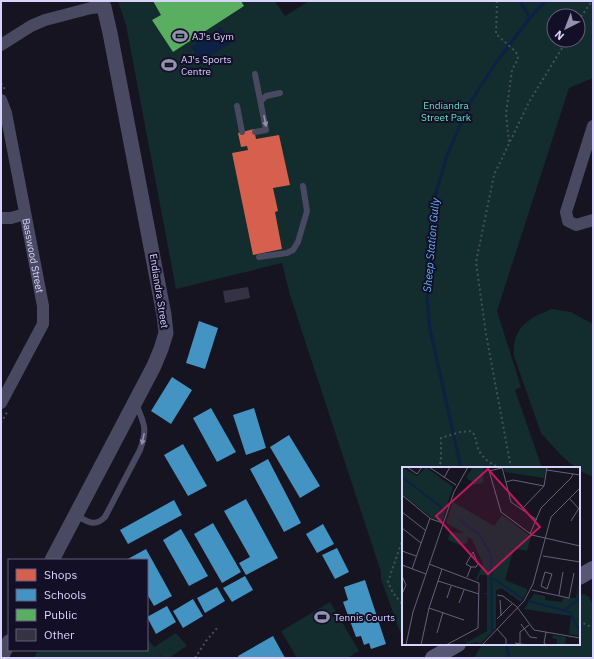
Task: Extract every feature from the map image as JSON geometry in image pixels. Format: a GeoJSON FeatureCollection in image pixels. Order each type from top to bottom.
{"type":"FeatureCollection","features":[{"type":"Feature","properties":{"kind":"main road"},"geometry":{"type":"LineString","coordinates":[[433,658],[456,645]]}},
{"type":"Feature","properties":{"kind":"street"},"geometry":{"type":"LineString","coordinates":[[1,45],[31,26],[45,20],[103,4]]}},
{"type":"Feature","properties":{"kind":"street","name":"Endiandra Street"},"geometry":{"type":"LineString","coordinates":[[53,559],[154,366],[166,333],[164,315],[103,4]]}},
{"type":"Feature","properties":{"kind":"street","name":"Basswood Street"},"geometry":{"type":"LineString","coordinates":[[1,100],[6,113],[43,306],[43,324],[1,403]]}},
{"type":"Feature","properties":{"kind":"street"},"geometry":{"type":"LineString","coordinates":[[593,126],[566,212],[568,221],[576,225],[593,220]]}},
{"type":"Feature","properties":{"kind":"street"},"geometry":{"type":"LineString","coordinates":[[1,218],[11,218],[25,214]]}},
{"type":"Feature","properties":{"kind":"street"},"geometry":{"type":"LineString","coordinates":[[1,657],[8,644]]}},
{"type":"Feature","properties":{"kind":"lane"},"geometry":{"type":"LineString","coordinates":[[255,74],[266,130],[255,132]]}},
{"type":"Feature","properties":{"kind":"lane"},"geometry":{"type":"LineString","coordinates":[[260,101],[266,96],[280,93]]}},
{"type":"Feature","properties":{"kind":"lane"},"geometry":{"type":"LineString","coordinates":[[237,106],[242,132]]}},
{"type":"Feature","properties":{"kind":"lane"},"geometry":{"type":"LineString","coordinates":[[259,258],[287,253],[293,250],[298,242],[307,211],[303,186]]}},
{"type":"Feature","properties":{"kind":"lane"},"geometry":{"type":"LineString","coordinates":[[76,515],[91,523],[100,522],[105,517],[130,470],[144,440],[145,427],[135,402]]}},
{"type":"Feature","properties":{"kind":"path"},"geometry":{"type":"LineString","coordinates":[[497,1],[496,34],[516,52],[518,59],[512,70],[506,114],[509,144]]}},
{"type":"Feature","properties":{"kind":"path"},"geometry":{"type":"LineString","coordinates":[[586,10],[592,1]]}},
{"type":"Feature","properties":{"kind":"path"},"geometry":{"type":"LineString","coordinates":[[511,467],[486,334],[476,262],[494,175],[529,102],[562,48]]}},
{"type":"Feature","properties":{"kind":"path"},"geometry":{"type":"LineString","coordinates":[[438,467],[441,462],[441,438],[460,432],[471,431],[475,434],[479,451],[483,457],[498,467]]}},
{"type":"Feature","properties":{"kind":"path"},"geometry":{"type":"LineString","coordinates":[[402,541],[388,582],[402,604]]}},
{"type":"Feature","properties":{"kind":"path"},"geometry":{"type":"LineString","coordinates":[[580,622],[593,628]]}},
{"type":"Feature","properties":{"kind":"path"},"geometry":{"type":"LineString","coordinates":[[195,658],[206,641],[218,627]]}},
{"type":"Feature","properties":{"kind":"green space","name":"Endiandra Street Park"},"geometry":{"type":"Polygon","coordinates":[[[118,1],[275,1],[285,16],[309,1],[593,1],[593,78],[569,88],[497,311],[521,387],[515,390],[542,467],[402,467],[402,637],[381,579],[381,572],[290,295],[282,263],[176,289],[126,25],[118,1]]]}},
{"type":"Feature","properties":{"kind":"green space"},"geometry":{"type":"Polygon","coordinates":[[[552,309],[571,312],[593,324],[593,477],[580,471],[580,467],[575,467],[561,455],[541,433],[514,356],[514,346],[519,331],[529,320],[552,309]]]}},
{"type":"Feature","properties":{"kind":"green space"},"geometry":{"type":"Polygon","coordinates":[[[584,594],[589,597],[593,604],[593,658],[474,658],[483,645],[580,645],[580,595],[584,594]]]}},
{"type":"Feature","properties":{"kind":"green space","name":"Tennis Courts"},"geometry":{"type":"Polygon","coordinates":[[[330,602],[359,651],[347,658],[297,658],[281,631],[330,602]]]}},
{"type":"Feature","properties":{"kind":"green space"},"geometry":{"type":"Polygon","coordinates":[[[176,633],[187,646],[169,658],[163,658],[157,651],[162,658],[33,658],[38,651],[148,651],[148,639],[154,647],[176,633]]]}},
{"type":"Feature","properties":{"kind":"water"},"geometry":{"type":"Polygon","coordinates":[[[221,27],[231,43],[201,62],[191,47],[221,27]]]}},
{"type":"Feature","properties":{"kind":"building: Shops"},"geometry":{"type":"Polygon","coordinates":[[[254,129],[256,139],[279,135],[290,185],[273,188],[278,211],[275,212],[282,249],[253,255],[232,153],[248,150],[247,146],[241,147],[238,133],[254,129]]]}},
{"type":"Feature","properties":{"kind":"building: Schools"},"geometry":{"type":"Polygon","coordinates":[[[199,321],[218,328],[205,369],[186,363],[199,321]]]}},
{"type":"Feature","properties":{"kind":"building: Schools"},"geometry":{"type":"Polygon","coordinates":[[[172,377],[192,390],[171,424],[151,411],[172,377]]]}},
{"type":"Feature","properties":{"kind":"building: Schools"},"geometry":{"type":"Polygon","coordinates":[[[211,408],[236,452],[217,462],[193,418],[211,408]]]}},
{"type":"Feature","properties":{"kind":"building: Schools"},"geometry":{"type":"Polygon","coordinates":[[[254,408],[266,448],[246,455],[233,415],[254,408]]]}},
{"type":"Feature","properties":{"kind":"building: Schools"},"geometry":{"type":"Polygon","coordinates":[[[289,435],[320,486],[300,498],[270,447],[289,435]]]}},
{"type":"Feature","properties":{"kind":"building: Schools"},"geometry":{"type":"Polygon","coordinates":[[[183,444],[207,486],[188,496],[164,455],[183,444]]]}},
{"type":"Feature","properties":{"kind":"building: Schools"},"geometry":{"type":"Polygon","coordinates":[[[268,459],[301,523],[284,532],[250,469],[268,459]]]}},
{"type":"Feature","properties":{"kind":"building: Schools"},"geometry":{"type":"Polygon","coordinates":[[[246,499],[278,558],[246,575],[239,563],[250,557],[224,511],[246,499]]]}},
{"type":"Feature","properties":{"kind":"building: Schools"},"geometry":{"type":"Polygon","coordinates":[[[174,500],[182,515],[128,544],[120,530],[174,500]]]}},
{"type":"Feature","properties":{"kind":"building: Schools"},"geometry":{"type":"Polygon","coordinates":[[[213,523],[241,572],[222,583],[194,534],[213,523]]]}},
{"type":"Feature","properties":{"kind":"building: Schools"},"geometry":{"type":"Polygon","coordinates":[[[323,524],[334,544],[317,553],[306,534],[323,524]]]}},
{"type":"Feature","properties":{"kind":"building: Schools"},"geometry":{"type":"Polygon","coordinates":[[[181,529],[208,576],[189,586],[163,540],[181,529]]]}},
{"type":"Feature","properties":{"kind":"building: Schools"},"geometry":{"type":"Polygon","coordinates":[[[337,548],[349,572],[335,579],[322,555],[337,548]]]}},
{"type":"Feature","properties":{"kind":"building: Schools"},"geometry":{"type":"Polygon","coordinates":[[[146,549],[172,596],[154,606],[148,596],[148,559],[128,559],[146,549]]]}},
{"type":"Feature","properties":{"kind":"building: Schools"},"geometry":{"type":"Polygon","coordinates":[[[245,576],[253,590],[232,602],[223,588],[245,576]]]}},
{"type":"Feature","properties":{"kind":"building: Schools"},"geometry":{"type":"Polygon","coordinates":[[[365,580],[386,644],[371,649],[369,643],[364,645],[361,636],[356,637],[343,602],[348,600],[344,587],[365,580]]]}},
{"type":"Feature","properties":{"kind":"building: Schools"},"geometry":{"type":"Polygon","coordinates":[[[217,587],[225,601],[205,613],[197,598],[217,587]]]}},
{"type":"Feature","properties":{"kind":"building: Schools"},"geometry":{"type":"Polygon","coordinates":[[[193,599],[203,616],[183,628],[173,611],[193,599]]]}},
{"type":"Feature","properties":{"kind":"building: Schools"},"geometry":{"type":"Polygon","coordinates":[[[167,606],[176,622],[156,634],[148,616],[167,606]]]}},
{"type":"Feature","properties":{"kind":"building: Schools"},"geometry":{"type":"Polygon","coordinates":[[[273,636],[285,658],[239,658],[238,656],[273,636]]]}},
{"type":"Feature","properties":{"kind":"building: Public","name":"AJ's Gym"},"geometry":{"type":"Polygon","coordinates":[[[153,1],[241,1],[244,6],[173,52],[152,20],[161,15],[153,1]]]}},
{"type":"Feature","properties":{"kind":"building: Other"},"geometry":{"type":"Polygon","coordinates":[[[248,287],[250,298],[225,303],[223,291],[248,287]]]}},
{"type":"Feature","properties":{"kind":"waterway"},"geometry":{"type":"LineString","coordinates":[[520,1],[530,18]]}},
{"type":"Feature","properties":{"kind":"waterway","name":"Sheep Station Gully"},"geometry":{"type":"LineString","coordinates":[[461,467],[430,329],[426,289],[428,246],[434,200],[447,155],[470,103],[495,64],[545,1]]}},
{"type":"Feature","properties":{"kind":"waterway","name":"Sheep Station Gully"},"geometry":{"type":"LineString","coordinates":[[506,645],[509,658]]}},
{"type":"Feature","properties":{"kind":"place","name":"AJ's Gym"},"geometry":{"type":"Point","coordinates":[180,36]}},
{"type":"Feature","properties":{"kind":"place","name":"AJ's Sports Centre"},"geometry":{"type":"Point","coordinates":[169,65]}},
{"type":"Feature","properties":{"kind":"place","name":"Tennis Courts"},"geometry":{"type":"Point","coordinates":[322,617]}}]}
